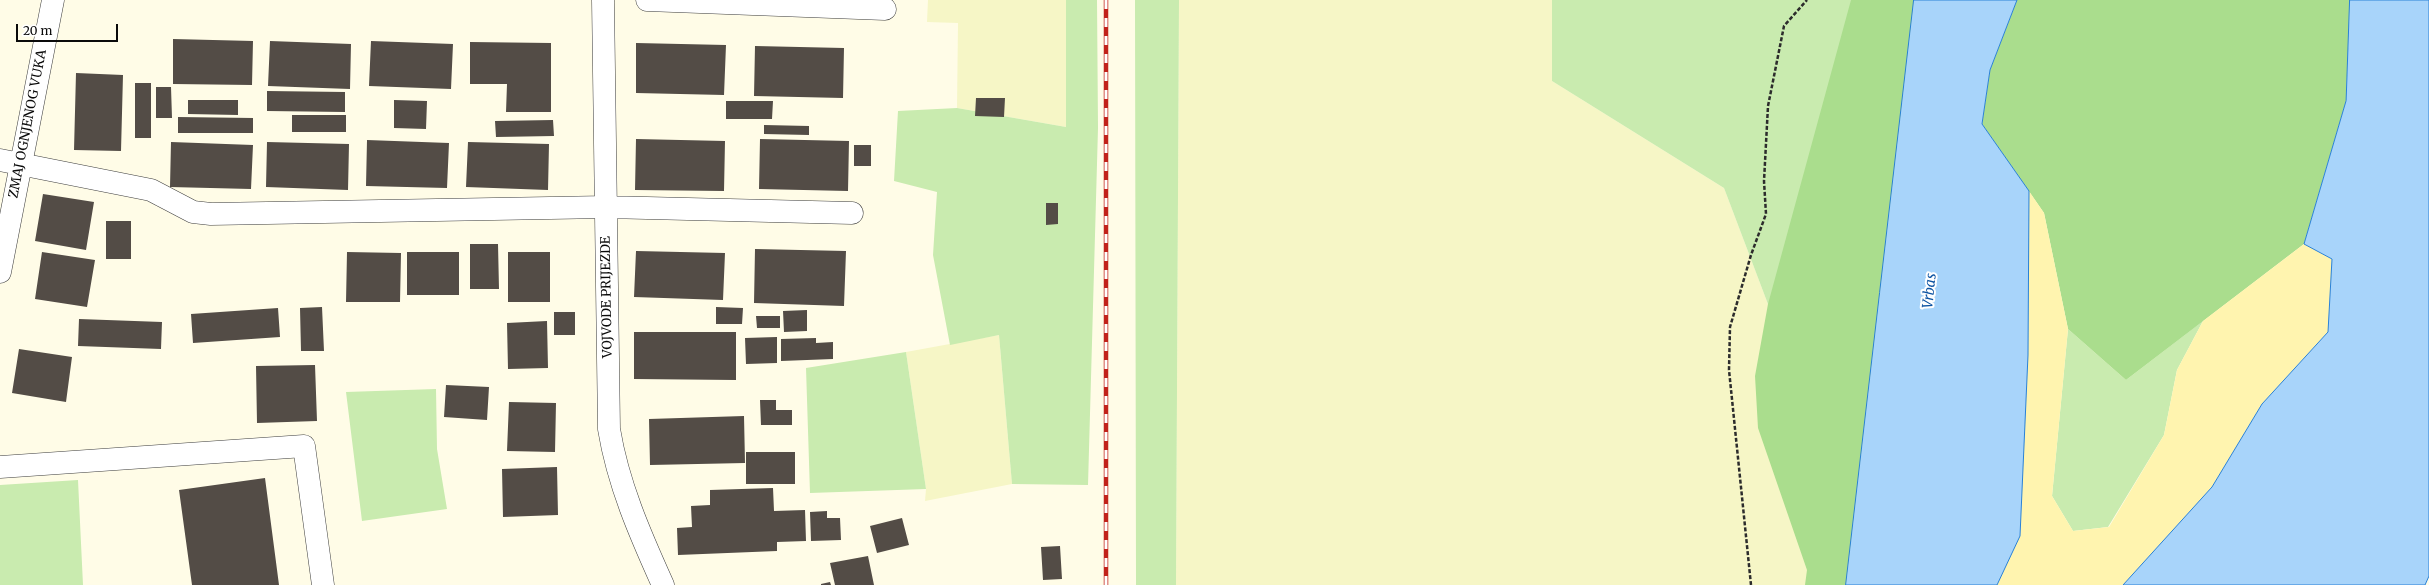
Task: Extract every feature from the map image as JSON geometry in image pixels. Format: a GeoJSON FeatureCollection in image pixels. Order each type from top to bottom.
{"type":"FeatureCollection","features":[{"type":"Feature","properties":{"kind":"street","name":"ZMAJ OGNJENOG VUKA"},"geometry":{"type":"LineString","coordinates":[[0,272],[10,162],[52,0]]}},
{"type":"Feature","properties":{"kind":"street","name":"VOJVODE PRIJEZDE"},"geometry":{"type":"LineString","coordinates":[[603,0],[609,429],[617,468],[643,540],[662,585]]}},
{"type":"Feature","properties":{"kind":"street"},"geometry":{"type":"LineString","coordinates":[[647,0],[885,9]]}},
{"type":"Feature","properties":{"kind":"street"},"geometry":{"type":"LineString","coordinates":[[10,162],[151,190],[193,212],[211,214],[606,207],[852,213]]}},
{"type":"Feature","properties":{"kind":"street"},"geometry":{"type":"LineString","coordinates":[[0,467],[304,446],[323,585]]}},
{"type":"Feature","properties":{"kind":"path"},"geometry":{"type":"LineString","coordinates":[[1751,585],[1729,370],[1730,327],[1766,214],[1764,181],[1768,106],[1784,26],[1807,0]]}},
{"type":"Feature","properties":{"kind":"green space"},"geometry":{"type":"Polygon","coordinates":[[[928,0],[1066,0],[1066,127],[957,108],[958,23],[927,22],[928,0]]]}},
{"type":"Feature","properties":{"kind":"green space"},"geometry":{"type":"Polygon","coordinates":[[[1066,0],[1097,0],[1098,128],[1088,485],[1012,484],[999,335],[950,345],[933,255],[937,192],[894,181],[898,111],[957,108],[1066,127],[1066,0]]]}},
{"type":"Feature","properties":{"kind":"green space"},"geometry":{"type":"Polygon","coordinates":[[[1135,0],[1179,0],[1176,585],[1136,585],[1135,0]]]}},
{"type":"Feature","properties":{"kind":"green space"},"geometry":{"type":"Polygon","coordinates":[[[1179,0],[1552,0],[1552,81],[1724,188],[1852,526],[1846,585],[1176,585],[1179,0]]]}},
{"type":"Feature","properties":{"kind":"green space"},"geometry":{"type":"Polygon","coordinates":[[[1552,0],[1914,0],[1852,526],[1724,188],[1552,81],[1552,0]]]}},
{"type":"Feature","properties":{"kind":"green space"},"geometry":{"type":"Polygon","coordinates":[[[1851,0],[1914,0],[1846,585],[1805,585],[1807,570],[1758,428],[1755,376],[1768,304],[1851,0]]]}},
{"type":"Feature","properties":{"kind":"green space"},"geometry":{"type":"Polygon","coordinates":[[[2017,0],[2350,0],[2346,101],[2304,244],[2126,380],[2068,329],[2044,213],[1982,124],[1990,70],[2017,0]]]}},
{"type":"Feature","properties":{"kind":"green space"},"geometry":{"type":"Polygon","coordinates":[[[2203,321],[2177,370],[2164,435],[2108,527],[2073,531],[2052,496],[2068,329],[2126,380],[2203,321]]]}},
{"type":"Feature","properties":{"kind":"green space"},"geometry":{"type":"Polygon","coordinates":[[[999,335],[1012,484],[925,501],[926,489],[906,352],[999,335]]]}},
{"type":"Feature","properties":{"kind":"green space"},"geometry":{"type":"Polygon","coordinates":[[[906,352],[926,489],[810,493],[806,368],[906,352]]]}},
{"type":"Feature","properties":{"kind":"green space"},"geometry":{"type":"Polygon","coordinates":[[[436,389],[437,449],[447,509],[362,521],[346,392],[436,389]]]}},
{"type":"Feature","properties":{"kind":"green space"},"geometry":{"type":"Polygon","coordinates":[[[78,480],[83,585],[0,585],[0,485],[78,480]]]}},
{"type":"Feature","properties":{"kind":"sand"},"geometry":{"type":"Polygon","coordinates":[[[2029,191],[2044,213],[2068,329],[2052,496],[2073,531],[2109,527],[2164,435],[2177,370],[2203,321],[2304,244],[2332,259],[2328,332],[2262,404],[2212,487],[2123,585],[1997,585],[2020,536],[2028,355],[2029,191]]]}},
{"type":"Feature","properties":{"kind":"water","name":"Vrbas"},"geometry":{"type":"Polygon","coordinates":[[[1914,0],[2017,0],[1990,70],[1982,124],[2029,191],[2028,355],[2020,536],[1997,585],[1846,585],[1914,0]]]}},
{"type":"Feature","properties":{"kind":"water"},"geometry":{"type":"Polygon","coordinates":[[[2350,0],[2429,0],[2429,576],[2425,585],[2123,585],[2212,487],[2262,404],[2328,332],[2332,259],[2304,244],[2346,101],[2350,0]]]}},
{"type":"Feature","properties":{"kind":"building"},"geometry":{"type":"Polygon","coordinates":[[[173,39],[253,41],[252,85],[173,84],[173,39]]]}},
{"type":"Feature","properties":{"kind":"building"},"geometry":{"type":"Polygon","coordinates":[[[270,41],[351,44],[350,89],[268,86],[270,41]]]}},
{"type":"Feature","properties":{"kind":"building"},"geometry":{"type":"Polygon","coordinates":[[[371,41],[453,44],[451,89],[369,86],[371,41]]]}},
{"type":"Feature","properties":{"kind":"building"},"geometry":{"type":"Polygon","coordinates":[[[470,42],[551,43],[551,112],[506,112],[507,84],[470,84],[470,42]]]}},
{"type":"Feature","properties":{"kind":"building"},"geometry":{"type":"Polygon","coordinates":[[[636,43],[726,45],[724,95],[636,93],[636,43]]]}},
{"type":"Feature","properties":{"kind":"building"},"geometry":{"type":"Polygon","coordinates":[[[755,46],[844,48],[843,98],[754,96],[755,46]]]}},
{"type":"Feature","properties":{"kind":"building"},"geometry":{"type":"Polygon","coordinates":[[[76,73],[123,75],[121,151],[74,150],[76,73]]]}},
{"type":"Feature","properties":{"kind":"building"},"geometry":{"type":"Polygon","coordinates":[[[135,83],[151,83],[151,138],[135,138],[135,83]]]}},
{"type":"Feature","properties":{"kind":"building"},"geometry":{"type":"Polygon","coordinates":[[[156,87],[171,87],[172,118],[156,118],[156,87]]]}},
{"type":"Feature","properties":{"kind":"building"},"geometry":{"type":"Polygon","coordinates":[[[267,91],[345,92],[345,112],[267,111],[267,91]]]}},
{"type":"Feature","properties":{"kind":"building"},"geometry":{"type":"Polygon","coordinates":[[[976,98],[1005,98],[1004,117],[975,116],[976,98]]]}},
{"type":"Feature","properties":{"kind":"building"},"geometry":{"type":"Polygon","coordinates":[[[188,100],[238,100],[238,115],[188,114],[188,100]]]}},
{"type":"Feature","properties":{"kind":"building"},"geometry":{"type":"Polygon","coordinates":[[[394,100],[427,101],[426,129],[394,128],[394,100]]]}},
{"type":"Feature","properties":{"kind":"building"},"geometry":{"type":"Polygon","coordinates":[[[726,101],[773,101],[772,119],[726,119],[726,101]]]}},
{"type":"Feature","properties":{"kind":"building"},"geometry":{"type":"Polygon","coordinates":[[[292,115],[346,115],[346,132],[292,132],[292,115]]]}},
{"type":"Feature","properties":{"kind":"building"},"geometry":{"type":"Polygon","coordinates":[[[178,117],[253,118],[253,133],[178,133],[178,117]]]}},
{"type":"Feature","properties":{"kind":"building"},"geometry":{"type":"Polygon","coordinates":[[[553,120],[554,136],[496,137],[495,121],[553,120]]]}},
{"type":"Feature","properties":{"kind":"building"},"geometry":{"type":"Polygon","coordinates":[[[764,125],[809,126],[809,135],[764,134],[764,125]]]}},
{"type":"Feature","properties":{"kind":"building"},"geometry":{"type":"Polygon","coordinates":[[[636,139],[725,141],[724,191],[635,190],[636,139]]]}},
{"type":"Feature","properties":{"kind":"building"},"geometry":{"type":"Polygon","coordinates":[[[760,139],[849,141],[848,191],[759,189],[760,139]]]}},
{"type":"Feature","properties":{"kind":"building"},"geometry":{"type":"Polygon","coordinates":[[[367,140],[449,143],[447,188],[366,186],[367,140]]]}},
{"type":"Feature","properties":{"kind":"building"},"geometry":{"type":"Polygon","coordinates":[[[171,142],[253,145],[251,189],[170,187],[171,142]]]}},
{"type":"Feature","properties":{"kind":"building"},"geometry":{"type":"Polygon","coordinates":[[[267,142],[349,144],[348,190],[266,187],[267,142]]]}},
{"type":"Feature","properties":{"kind":"building"},"geometry":{"type":"Polygon","coordinates":[[[468,142],[549,144],[548,190],[466,187],[468,142]]]}},
{"type":"Feature","properties":{"kind":"building"},"geometry":{"type":"Polygon","coordinates":[[[854,145],[871,145],[871,166],[854,166],[854,145]]]}},
{"type":"Feature","properties":{"kind":"building"},"geometry":{"type":"Polygon","coordinates":[[[43,194],[94,202],[86,250],[35,241],[43,194]]]}},
{"type":"Feature","properties":{"kind":"building"},"geometry":{"type":"Polygon","coordinates":[[[1046,203],[1058,203],[1058,224],[1046,225],[1046,203]]]}},
{"type":"Feature","properties":{"kind":"building"},"geometry":{"type":"Polygon","coordinates":[[[106,221],[131,221],[131,259],[106,259],[106,221]]]}},
{"type":"Feature","properties":{"kind":"building"},"geometry":{"type":"Polygon","coordinates":[[[470,244],[498,244],[499,289],[470,289],[470,244]]]}},
{"type":"Feature","properties":{"kind":"building"},"geometry":{"type":"Polygon","coordinates":[[[755,249],[846,251],[844,306],[754,303],[755,249]]]}},
{"type":"Feature","properties":{"kind":"building"},"geometry":{"type":"Polygon","coordinates":[[[636,251],[725,253],[723,300],[634,297],[636,251]]]}},
{"type":"Feature","properties":{"kind":"building"},"geometry":{"type":"Polygon","coordinates":[[[42,252],[95,260],[87,307],[35,299],[42,252]]]}},
{"type":"Feature","properties":{"kind":"building"},"geometry":{"type":"Polygon","coordinates":[[[347,252],[401,253],[400,302],[346,302],[347,252]]]}},
{"type":"Feature","properties":{"kind":"building"},"geometry":{"type":"Polygon","coordinates":[[[407,252],[459,252],[459,295],[407,295],[407,252]]]}},
{"type":"Feature","properties":{"kind":"building"},"geometry":{"type":"Polygon","coordinates":[[[508,252],[550,252],[550,302],[508,302],[508,252]]]}},
{"type":"Feature","properties":{"kind":"building"},"geometry":{"type":"Polygon","coordinates":[[[322,307],[324,351],[301,351],[300,308],[322,307]]]}},
{"type":"Feature","properties":{"kind":"building"},"geometry":{"type":"Polygon","coordinates":[[[716,307],[743,308],[742,324],[716,324],[716,307]]]}},
{"type":"Feature","properties":{"kind":"building"},"geometry":{"type":"Polygon","coordinates":[[[278,308],[280,337],[193,343],[191,314],[278,308]]]}},
{"type":"Feature","properties":{"kind":"building"},"geometry":{"type":"Polygon","coordinates":[[[807,310],[807,331],[784,332],[783,311],[807,310]]]}},
{"type":"Feature","properties":{"kind":"building"},"geometry":{"type":"Polygon","coordinates":[[[554,312],[575,312],[575,335],[554,335],[554,312]]]}},
{"type":"Feature","properties":{"kind":"building"},"geometry":{"type":"Polygon","coordinates":[[[756,316],[780,316],[780,328],[757,328],[756,316]]]}},
{"type":"Feature","properties":{"kind":"building"},"geometry":{"type":"Polygon","coordinates":[[[79,319],[162,322],[161,349],[78,346],[79,319]]]}},
{"type":"Feature","properties":{"kind":"building"},"geometry":{"type":"Polygon","coordinates":[[[547,321],[548,368],[508,369],[507,323],[547,321]]]}},
{"type":"Feature","properties":{"kind":"building"},"geometry":{"type":"Polygon","coordinates":[[[634,332],[736,332],[736,380],[634,379],[634,332]]]}},
{"type":"Feature","properties":{"kind":"building"},"geometry":{"type":"Polygon","coordinates":[[[777,337],[777,363],[746,364],[745,338],[777,337]]]}},
{"type":"Feature","properties":{"kind":"building"},"geometry":{"type":"Polygon","coordinates":[[[816,338],[816,343],[833,342],[833,359],[781,361],[781,339],[816,338]]]}},
{"type":"Feature","properties":{"kind":"building"},"geometry":{"type":"Polygon","coordinates":[[[19,349],[72,357],[66,402],[12,393],[19,349]]]}},
{"type":"Feature","properties":{"kind":"building"},"geometry":{"type":"Polygon","coordinates":[[[315,365],[317,421],[257,423],[256,366],[315,365]]]}},
{"type":"Feature","properties":{"kind":"building"},"geometry":{"type":"Polygon","coordinates":[[[446,385],[489,387],[487,420],[444,417],[446,385]]]}},
{"type":"Feature","properties":{"kind":"building"},"geometry":{"type":"Polygon","coordinates":[[[760,400],[776,400],[776,410],[792,410],[792,425],[761,425],[760,400]]]}},
{"type":"Feature","properties":{"kind":"building"},"geometry":{"type":"Polygon","coordinates":[[[509,402],[556,403],[555,452],[507,451],[509,402]]]}},
{"type":"Feature","properties":{"kind":"building"},"geometry":{"type":"Polygon","coordinates":[[[744,416],[745,463],[650,465],[649,419],[744,416]]]}},
{"type":"Feature","properties":{"kind":"building"},"geometry":{"type":"Polygon","coordinates":[[[746,452],[795,452],[795,484],[746,484],[746,452]]]}},
{"type":"Feature","properties":{"kind":"building"},"geometry":{"type":"Polygon","coordinates":[[[557,467],[558,515],[503,517],[502,469],[557,467]]]}},
{"type":"Feature","properties":{"kind":"building"},"geometry":{"type":"Polygon","coordinates":[[[265,478],[279,585],[192,585],[179,490],[265,478]]]}},
{"type":"Feature","properties":{"kind":"building"},"geometry":{"type":"Polygon","coordinates":[[[773,488],[774,511],[805,510],[806,541],[777,542],[777,551],[678,555],[677,528],[692,527],[691,506],[710,505],[710,490],[773,488]]]}},
{"type":"Feature","properties":{"kind":"building"},"geometry":{"type":"Polygon","coordinates":[[[827,511],[827,518],[840,518],[841,540],[811,541],[810,512],[827,511]]]}},
{"type":"Feature","properties":{"kind":"building"},"geometry":{"type":"Polygon","coordinates":[[[902,518],[909,545],[877,553],[870,526],[902,518]]]}},
{"type":"Feature","properties":{"kind":"building"},"geometry":{"type":"Polygon","coordinates":[[[1060,546],[1062,579],[1043,580],[1041,547],[1060,546]]]}},
{"type":"Feature","properties":{"kind":"building"},"geometry":{"type":"Polygon","coordinates":[[[868,556],[874,585],[835,585],[830,563],[868,556]]]}},
{"type":"Feature","properties":{"kind":"building"},"geometry":{"type":"Polygon","coordinates":[[[830,582],[831,585],[821,585],[821,584],[830,582]]]}},
{"type":"Feature","properties":{"kind":"railway"},"geometry":{"type":"LineString","coordinates":[[1106,0],[1106,585]]}}]}
